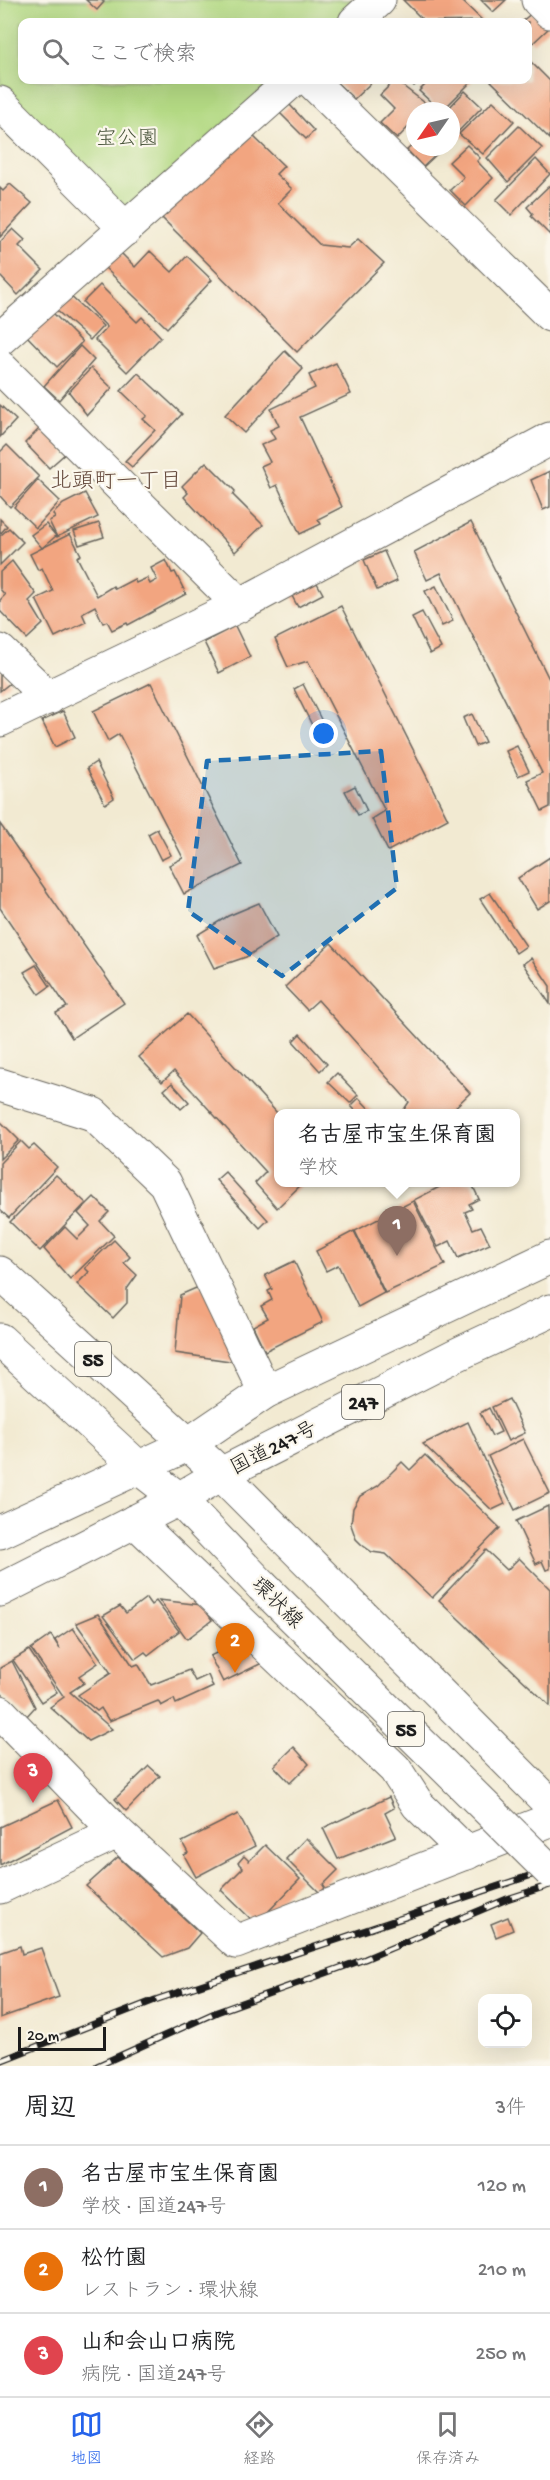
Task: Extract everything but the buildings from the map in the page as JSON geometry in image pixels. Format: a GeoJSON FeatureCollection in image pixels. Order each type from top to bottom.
{"type":"FeatureCollection","features":[{"type":"Feature","properties":{"kind":"main road"},"geometry":{"type":"LineString","coordinates":[[359,18],[379,0]]}},
{"type":"Feature","properties":{"kind":"main road"},"geometry":{"type":"LineString","coordinates":[[538,0],[550,12]]}},
{"type":"Feature","properties":{"kind":"main road"},"geometry":{"type":"LineString","coordinates":[[0,339],[289,84]]}},
{"type":"Feature","properties":{"kind":"main road"},"geometry":{"type":"LineString","coordinates":[[314,84],[550,315]]}},
{"type":"Feature","properties":{"kind":"main road"},"geometry":{"type":"LineString","coordinates":[[0,103],[126,229]]}},
{"type":"Feature","properties":{"kind":"main road"},"geometry":{"type":"LineString","coordinates":[[0,367],[240,605]]}},
{"type":"Feature","properties":{"kind":"main road"},"geometry":{"type":"LineString","coordinates":[[0,720],[240,605],[550,439]]}},
{"type":"Feature","properties":{"kind":"main road"},"geometry":{"type":"LineString","coordinates":[[0,651],[49,698]]}},
{"type":"Feature","properties":{"kind":"main road"},"geometry":{"type":"LineString","coordinates":[[0,1085],[93,1114],[165,1183],[265,1392]]}},
{"type":"Feature","properties":{"kind":"main road","name":"247"},"geometry":{"type":"LineString","coordinates":[[0,1532],[187,1444],[265,1392],[550,1257]]}},
{"type":"Feature","properties":{"kind":"main road","name":"55"},"geometry":{"type":"LineString","coordinates":[[0,1273],[220,1474],[550,1804]]}},
{"type":"Feature","properties":{"kind":"main road","name":"国道247号"},"geometry":{"type":"LineString","coordinates":[[0,1590],[179,1499],[220,1474],[454,1356],[550,1311]]}},
{"type":"Feature","properties":{"kind":"main road","name":"環状線"},"geometry":{"type":"LineString","coordinates":[[0,1340],[139,1468],[179,1499],[262,1586],[550,1871]]}},
{"type":"Feature","properties":{"kind":"main road"},"geometry":{"type":"LineString","coordinates":[[135,1521],[395,1769],[418,1805],[466,1853]]}},
{"type":"Feature","properties":{"kind":"main road"},"geometry":{"type":"LineString","coordinates":[[0,1712],[117,1832],[236,1942],[550,1820]]}},
{"type":"Feature","properties":{"kind":"main road"},"geometry":{"type":"LineString","coordinates":[[0,1887],[117,1832]]}},
{"type":"Feature","properties":{"kind":"highlighted area"},"geometry":{"type":"Polygon","coordinates":[[[381,751],[397,888],[282,976],[188,911],[207,761],[381,751]]]}},
{"type":"Feature","properties":{"kind":"green space","name":"宝公園"},"geometry":{"type":"Polygon","coordinates":[[[0,0],[360,0],[340,18],[18,18],[18,84],[269,84],[125,216],[0,86],[0,0]]]}},
{"type":"Feature","properties":{"kind":"railway"},"geometry":{"type":"LineString","coordinates":[[0,2061],[155,2000],[550,1869]]}},
{"type":"Feature","properties":{"kind":"railway"},"geometry":{"type":"LineString","coordinates":[[97,2066],[217,2012],[365,1959],[507,1899],[550,1885]]}},
{"type":"Feature","properties":{"kind":"place","name":"名古屋市宝生保育園"},"geometry":{"type":"Point","coordinates":[397,1256]}},
{"type":"Feature","properties":{"kind":"place","name":"松竹園"},"geometry":{"type":"Point","coordinates":[235,1673]}},
{"type":"Feature","properties":{"kind":"place","name":"山和会山口病院"},"geometry":{"type":"Point","coordinates":[33,1803]}},
{"type":"Feature","properties":{"kind":"district","name":"北頭町一丁目"},"geometry":{"type":"Point","coordinates":[116,479]}}]}
